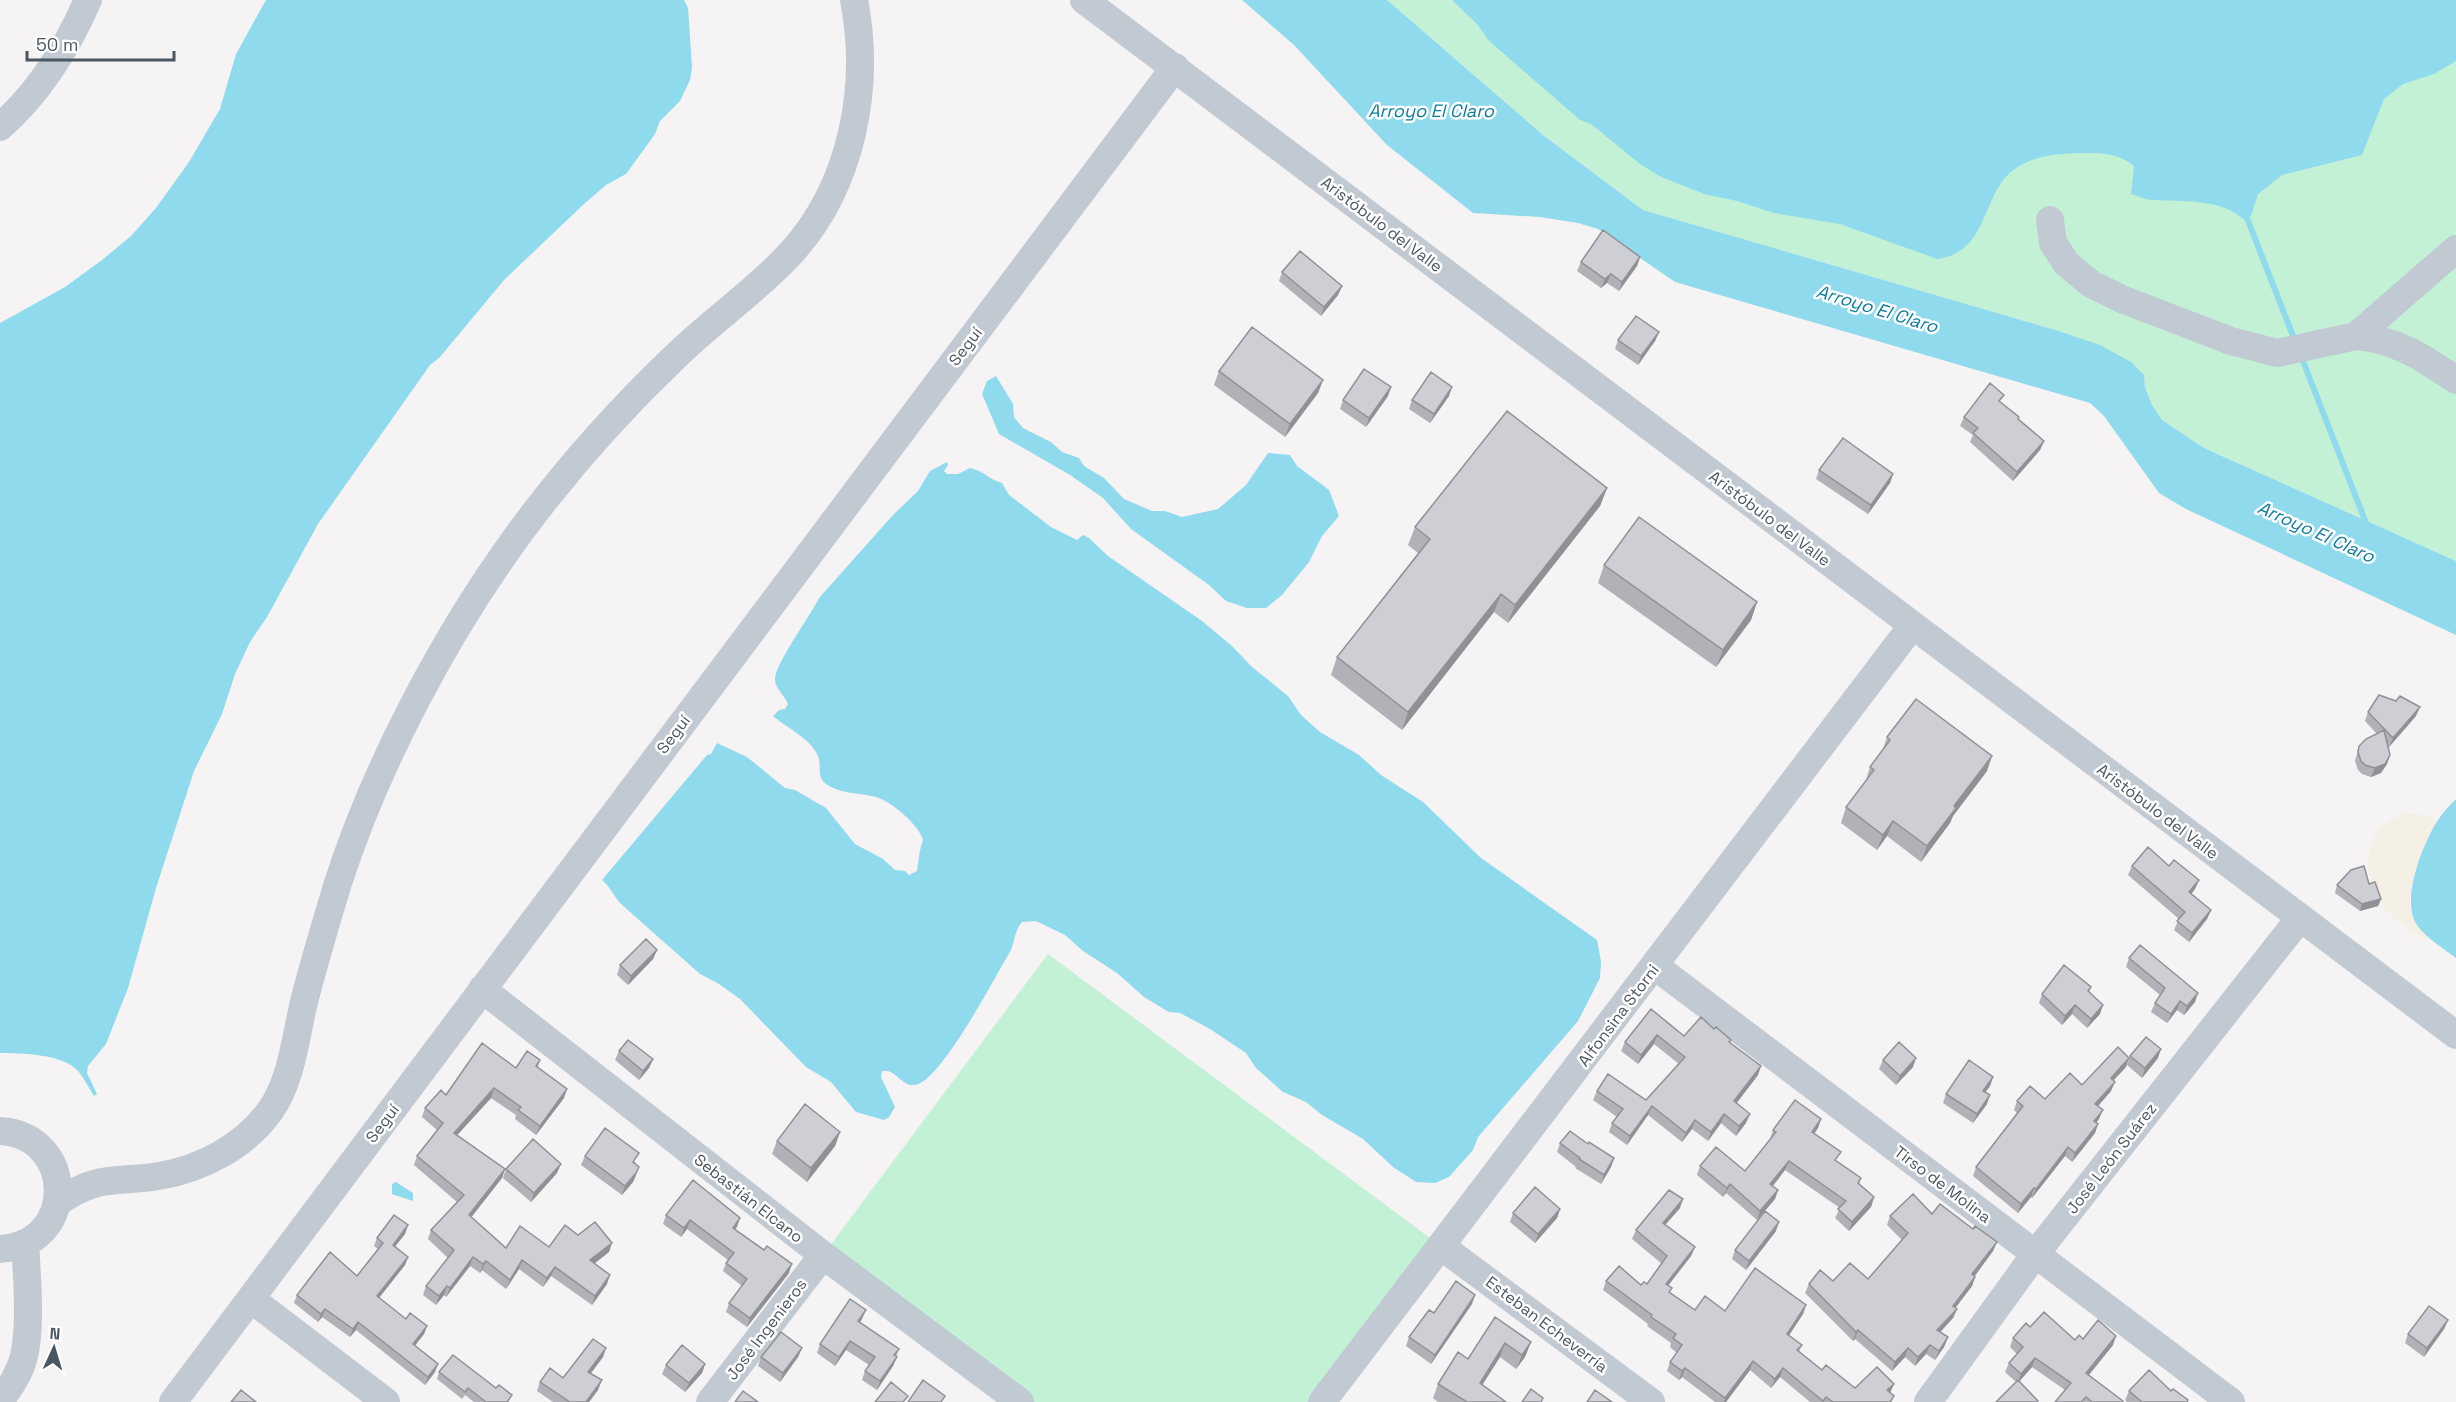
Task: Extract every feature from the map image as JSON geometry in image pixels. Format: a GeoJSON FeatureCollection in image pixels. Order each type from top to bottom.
{"type":"FeatureCollection","features":[{"type":"Feature","properties":{"kind":"street"},"geometry":{"type":"LineString","coordinates":[[0,127],[30,97],[56,63],[88,0]]}},
{"type":"Feature","properties":{"kind":"street"},"geometry":{"type":"LineString","coordinates":[[57,1203],[75,1190],[108,1180],[158,1176],[187,1170],[222,1154],[248,1135],[269,1112],[285,1084],[319,944],[368,803],[403,727],[477,596],[521,531],[576,462],[678,354],[761,283],[793,250],[822,209],[841,168],[854,127],[861,52],[854,0]]}},
{"type":"Feature","properties":{"kind":"street","name":"Aristóbulo del Valle"},"geometry":{"type":"LineString","coordinates":[[1084,0],[2456,1035]]}},
{"type":"Feature","properties":{"kind":"street","name":"Seguí"},"geometry":{"type":"LineString","coordinates":[[173,1402],[1175,67]]}},
{"type":"Feature","properties":{"kind":"street"},"geometry":{"type":"LineString","coordinates":[[2050,219],[2053,243],[2066,263],[2091,284],[2124,300],[2231,341],[2277,352],[2356,336],[2377,338],[2418,354],[2456,380]]}},
{"type":"Feature","properties":{"kind":"street"},"geometry":{"type":"LineString","coordinates":[[2356,336],[2456,249]]}},
{"type":"Feature","properties":{"kind":"street","name":"Alfonsina Storni"},"geometry":{"type":"LineString","coordinates":[[1322,1402],[1912,626]]}},
{"type":"Feature","properties":{"kind":"street","name":"José León Suárez"},"geometry":{"type":"LineString","coordinates":[[1928,1402],[2036,1253],[2300,918]]}},
{"type":"Feature","properties":{"kind":"street","name":"Tirso de Molina"},"geometry":{"type":"LineString","coordinates":[[1655,966],[2231,1402]]}},
{"type":"Feature","properties":{"kind":"street","name":"Sebastián Elcano"},"geometry":{"type":"LineString","coordinates":[[482,989],[823,1255],[1020,1402]]}},
{"type":"Feature","properties":{"kind":"street"},"geometry":{"type":"LineString","coordinates":[[0,1131],[12,1131],[29,1138],[43,1150],[69,1164],[108,1180]]}},
{"type":"Feature","properties":{"kind":"street"},"geometry":{"type":"LineString","coordinates":[[0,1401],[17,1375],[24,1356],[13,1341],[13,1246],[40,1233],[51,1219],[57,1203],[58,1184],[54,1166],[43,1150]]}},
{"type":"Feature","properties":{"kind":"street","name":"Esteban Echeverría"},"geometry":{"type":"LineString","coordinates":[[1442,1246],[1652,1402]]}},
{"type":"Feature","properties":{"kind":"street","name":"José Ingenieros"},"geometry":{"type":"LineString","coordinates":[[710,1402],[823,1255]]}},
{"type":"Feature","properties":{"kind":"street"},"geometry":{"type":"LineString","coordinates":[[251,1299],[386,1402]]}},
{"type":"Feature","properties":{"kind":"green space"},"geometry":{"type":"Polygon","coordinates":[[[1387,0],[2456,0],[2456,561],[2204,448],[2162,420],[2152,405],[2145,387],[2144,375],[2052,329],[1643,210],[1543,135],[1387,0]]]}},
{"type":"Feature","properties":{"kind":"green space"},"geometry":{"type":"Polygon","coordinates":[[[1048,954],[1442,1247],[1322,1402],[1020,1402],[823,1255],[1048,954]]]}},
{"type":"Feature","properties":{"kind":"sand"},"geometry":{"type":"Polygon","coordinates":[[[2412,813],[2438,819],[2418,865],[2410,902],[2415,920],[2433,941],[2406,927],[2389,913],[2376,893],[2371,879],[2370,849],[2375,837],[2383,826],[2396,818],[2412,813]]]}},
{"type":"Feature","properties":{"kind":"water"},"geometry":{"type":"Polygon","coordinates":[[[266,0],[684,0],[688,8],[692,67],[690,80],[680,101],[660,121],[655,134],[626,174],[606,185],[584,204],[504,280],[440,357],[430,365],[318,524],[267,617],[250,642],[235,674],[222,714],[194,771],[156,888],[128,988],[106,1044],[88,1066],[87,1073],[97,1094],[94,1096],[78,1071],[71,1065],[41,1056],[0,1053],[0,323],[65,287],[102,260],[131,236],[156,208],[189,162],[220,109],[236,54],[266,0]]]}},
{"type":"Feature","properties":{"kind":"water","name":"Arroyo El Claro"},"geometry":{"type":"Polygon","coordinates":[[[1242,0],[1387,0],[1543,135],[1643,210],[2100,345],[2131,362],[2144,375],[2145,387],[2152,405],[2162,420],[2204,448],[2456,561],[2456,635],[2186,509],[2159,493],[2104,416],[2090,403],[1675,282],[1598,229],[1578,223],[1540,217],[1473,213],[1387,145],[1294,45],[1242,0]]]}},
{"type":"Feature","properties":{"kind":"water"},"geometry":{"type":"Polygon","coordinates":[[[1452,0],[2456,0],[2456,61],[2434,74],[2403,84],[2384,99],[2362,155],[2282,175],[2258,194],[2251,216],[2243,219],[2234,212],[2212,204],[2150,200],[2131,194],[2134,166],[2115,156],[2094,153],[2056,155],[2028,162],[2008,175],[1998,188],[1977,232],[1968,244],[1955,254],[1937,259],[1840,224],[1774,213],[1737,201],[1704,194],[1659,176],[1640,164],[1591,124],[1580,120],[1488,40],[1478,25],[1452,0]]]}},
{"type":"Feature","properties":{"kind":"water"},"geometry":{"type":"Polygon","coordinates":[[[996,376],[1013,404],[1014,417],[1023,428],[1051,442],[1062,452],[1079,458],[1084,466],[1104,478],[1124,499],[1152,511],[1165,511],[1182,517],[1218,509],[1246,485],[1268,453],[1290,455],[1297,466],[1329,490],[1339,516],[1322,536],[1309,562],[1282,595],[1266,608],[1247,608],[1226,601],[1209,585],[1131,529],[1103,498],[1070,475],[999,434],[982,394],[987,381],[996,376]]]}},
{"type":"Feature","properties":{"kind":"water"},"geometry":{"type":"Polygon","coordinates":[[[947,462],[948,465],[944,471],[947,474],[958,474],[970,468],[1002,483],[1009,495],[1051,527],[1077,540],[1083,535],[1089,538],[1108,556],[1202,621],[1232,646],[1252,667],[1288,696],[1301,715],[1320,732],[1359,755],[1381,775],[1423,802],[1481,858],[1597,940],[1601,962],[1600,978],[1578,1021],[1478,1137],[1473,1150],[1449,1177],[1435,1183],[1416,1182],[1393,1167],[1363,1139],[1322,1115],[1306,1102],[1283,1092],[1256,1068],[1246,1053],[1210,1029],[1180,1013],[1169,1012],[1144,997],[1117,973],[1083,951],[1065,935],[1036,921],[1022,922],[1011,950],[981,1002],[955,1045],[929,1077],[912,1085],[892,1073],[882,1071],[881,1077],[895,1107],[889,1117],[884,1120],[856,1112],[831,1082],[806,1067],[740,999],[700,974],[621,904],[602,880],[707,755],[711,754],[717,743],[747,757],[785,788],[795,790],[826,808],[855,844],[883,859],[895,870],[905,871],[909,875],[917,871],[923,840],[916,828],[904,814],[882,799],[842,791],[825,783],[820,775],[816,752],[802,737],[773,716],[779,710],[785,709],[788,704],[775,680],[780,663],[819,598],[893,515],[918,491],[930,471],[947,462]]]}},
{"type":"Feature","properties":{"kind":"water"},"geometry":{"type":"Polygon","coordinates":[[[2456,799],[2456,958],[2430,939],[2417,925],[2412,914],[2411,901],[2412,887],[2426,843],[2440,817],[2456,799]]]}},
{"type":"Feature","properties":{"kind":"water"},"geometry":{"type":"Polygon","coordinates":[[[396,1182],[413,1193],[413,1201],[392,1194],[392,1184],[396,1182]]]}},
{"type":"Feature","properties":{"kind":"building"},"geometry":{"type":"Polygon","coordinates":[[[1603,230],[1640,257],[1622,282],[1611,274],[1605,279],[1581,262],[1603,230]]]}},
{"type":"Feature","properties":{"kind":"building"},"geometry":{"type":"Polygon","coordinates":[[[1300,251],[1342,286],[1324,307],[1282,272],[1300,251]]]}},
{"type":"Feature","properties":{"kind":"building"},"geometry":{"type":"Polygon","coordinates":[[[1636,316],[1659,332],[1641,356],[1618,340],[1636,316]]]}},
{"type":"Feature","properties":{"kind":"building"},"geometry":{"type":"Polygon","coordinates":[[[1252,327],[1323,380],[1290,424],[1219,371],[1252,327]]]}},
{"type":"Feature","properties":{"kind":"building"},"geometry":{"type":"Polygon","coordinates":[[[1364,369],[1391,387],[1369,418],[1343,400],[1364,369]]]}},
{"type":"Feature","properties":{"kind":"building"},"geometry":{"type":"Polygon","coordinates":[[[1431,372],[1452,387],[1434,414],[1412,400],[1431,372]]]}},
{"type":"Feature","properties":{"kind":"building"},"geometry":{"type":"Polygon","coordinates":[[[1990,383],[2004,395],[1999,401],[2044,441],[2017,472],[1973,433],[1978,428],[1964,417],[1990,383]]]}},
{"type":"Feature","properties":{"kind":"building"},"geometry":{"type":"Polygon","coordinates":[[[1507,411],[1607,488],[1515,605],[1501,594],[1408,712],[1337,657],[1430,539],[1415,527],[1507,411]]]}},
{"type":"Feature","properties":{"kind":"building"},"geometry":{"type":"Polygon","coordinates":[[[1843,438],[1893,474],[1871,505],[1819,470],[1843,438]]]}},
{"type":"Feature","properties":{"kind":"building"},"geometry":{"type":"Polygon","coordinates":[[[1639,517],[1757,602],[1723,650],[1604,565],[1639,517]]]}},
{"type":"Feature","properties":{"kind":"building"},"geometry":{"type":"Polygon","coordinates":[[[2379,695],[2396,701],[2400,696],[2420,707],[2393,738],[2368,712],[2379,695]]]}},
{"type":"Feature","properties":{"kind":"building"},"geometry":{"type":"Polygon","coordinates":[[[1916,699],[1992,756],[1927,846],[1893,821],[1883,835],[1846,807],[1874,770],[1870,767],[1890,740],[1887,737],[1916,699]]]}},
{"type":"Feature","properties":{"kind":"building"},"geometry":{"type":"Polygon","coordinates":[[[2384,730],[2390,755],[2385,764],[2375,768],[2365,765],[2358,752],[2359,746],[2366,739],[2384,730]]]}},
{"type":"Feature","properties":{"kind":"building"},"geometry":{"type":"Polygon","coordinates":[[[2148,847],[2169,866],[2174,860],[2199,880],[2189,892],[2211,910],[2192,933],[2177,921],[2185,912],[2132,866],[2148,847]]]}},
{"type":"Feature","properties":{"kind":"building"},"geometry":{"type":"Polygon","coordinates":[[[2364,866],[2369,884],[2375,882],[2381,899],[2362,904],[2337,885],[2351,870],[2364,866]]]}},
{"type":"Feature","properties":{"kind":"building"},"geometry":{"type":"Polygon","coordinates":[[[646,939],[657,950],[631,976],[620,965],[646,939]]]}},
{"type":"Feature","properties":{"kind":"building"},"geometry":{"type":"Polygon","coordinates":[[[2140,945],[2198,993],[2187,1006],[2180,1001],[2171,1014],[2155,1003],[2165,988],[2129,958],[2140,945]]]}},
{"type":"Feature","properties":{"kind":"building"},"geometry":{"type":"Polygon","coordinates":[[[2064,965],[2091,987],[2088,991],[2103,1005],[2091,1019],[2075,1005],[2065,1016],[2042,994],[2064,965]]]}},
{"type":"Feature","properties":{"kind":"building"},"geometry":{"type":"Polygon","coordinates":[[[1651,1009],[1684,1036],[1701,1017],[1761,1066],[1734,1101],[1750,1114],[1739,1126],[1724,1114],[1711,1132],[1695,1120],[1686,1133],[1652,1106],[1630,1136],[1612,1123],[1623,1109],[1597,1091],[1608,1074],[1646,1100],[1685,1057],[1657,1035],[1641,1055],[1625,1042],[1651,1009]]]}},
{"type":"Feature","properties":{"kind":"building"},"geometry":{"type":"Polygon","coordinates":[[[2146,1037],[2161,1049],[2145,1068],[2130,1056],[2146,1037]]]}},
{"type":"Feature","properties":{"kind":"building"},"geometry":{"type":"Polygon","coordinates":[[[628,1040],[653,1059],[643,1071],[619,1051],[628,1040]]]}},
{"type":"Feature","properties":{"kind":"building"},"geometry":{"type":"Polygon","coordinates":[[[1899,1042],[1916,1058],[1900,1076],[1883,1060],[1899,1042]]]}},
{"type":"Feature","properties":{"kind":"building"},"geometry":{"type":"Polygon","coordinates":[[[482,1043],[516,1068],[527,1051],[540,1060],[536,1066],[567,1089],[540,1126],[518,1110],[521,1107],[494,1088],[454,1133],[505,1169],[469,1215],[506,1248],[520,1226],[549,1247],[565,1225],[578,1235],[595,1222],[612,1243],[590,1260],[610,1275],[595,1296],[555,1267],[547,1278],[522,1260],[510,1280],[486,1261],[483,1264],[473,1257],[450,1288],[447,1286],[439,1296],[426,1286],[454,1250],[431,1230],[464,1195],[417,1156],[443,1123],[425,1108],[441,1090],[446,1095],[482,1043]]]}},
{"type":"Feature","properties":{"kind":"building"},"geometry":{"type":"Polygon","coordinates":[[[2118,1047],[2129,1058],[2111,1078],[2115,1082],[2095,1104],[2103,1110],[2094,1121],[2098,1124],[2075,1153],[2068,1147],[2036,1189],[2034,1188],[2021,1204],[1976,1167],[2023,1106],[2017,1101],[2030,1086],[2045,1099],[2070,1073],[2082,1085],[2118,1047]]]}},
{"type":"Feature","properties":{"kind":"building"},"geometry":{"type":"Polygon","coordinates":[[[1969,1060],[1993,1077],[1983,1091],[1990,1095],[1977,1114],[1946,1094],[1969,1060]]]}},
{"type":"Feature","properties":{"kind":"building"},"geometry":{"type":"Polygon","coordinates":[[[1795,1100],[1821,1119],[1812,1132],[1841,1152],[1835,1160],[1861,1178],[1858,1183],[1874,1197],[1852,1222],[1838,1209],[1846,1201],[1789,1161],[1770,1184],[1778,1190],[1760,1211],[1730,1184],[1727,1188],[1700,1166],[1716,1147],[1745,1171],[1776,1132],[1773,1130],[1795,1100]]]}},
{"type":"Feature","properties":{"kind":"building"},"geometry":{"type":"Polygon","coordinates":[[[805,1104],[840,1132],[811,1168],[777,1141],[805,1104]]]}},
{"type":"Feature","properties":{"kind":"building"},"geometry":{"type":"Polygon","coordinates":[[[605,1128],[639,1153],[633,1162],[639,1167],[625,1186],[585,1156],[605,1128]]]}},
{"type":"Feature","properties":{"kind":"building"},"geometry":{"type":"Polygon","coordinates":[[[1570,1131],[1614,1158],[1604,1175],[1560,1143],[1570,1131]]]}},
{"type":"Feature","properties":{"kind":"building"},"geometry":{"type":"Polygon","coordinates":[[[533,1139],[561,1164],[534,1193],[506,1169],[533,1139]]]}},
{"type":"Feature","properties":{"kind":"building"},"geometry":{"type":"Polygon","coordinates":[[[693,1180],[740,1218],[733,1228],[764,1250],[767,1246],[792,1264],[750,1318],[729,1303],[747,1279],[726,1263],[734,1253],[690,1220],[684,1228],[666,1215],[693,1180]]]}},
{"type":"Feature","properties":{"kind":"building"},"geometry":{"type":"Polygon","coordinates":[[[1535,1187],[1560,1209],[1538,1234],[1513,1213],[1535,1187]]]}},
{"type":"Feature","properties":{"kind":"building"},"geometry":{"type":"Polygon","coordinates":[[[1669,1190],[1683,1199],[1663,1223],[1695,1247],[1666,1284],[1672,1288],[1669,1292],[1695,1310],[1705,1296],[1725,1311],[1755,1268],[1806,1305],[1787,1334],[1802,1345],[1797,1350],[1822,1370],[1826,1365],[1855,1388],[1877,1367],[1894,1384],[1887,1390],[1894,1396],[1890,1402],[1833,1402],[1826,1397],[1823,1401],[1783,1368],[1775,1379],[1753,1361],[1725,1398],[1685,1368],[1682,1371],[1670,1362],[1682,1345],[1673,1338],[1676,1334],[1606,1281],[1619,1266],[1641,1285],[1644,1282],[1647,1284],[1667,1256],[1636,1230],[1669,1190]]]}},
{"type":"Feature","properties":{"kind":"building"},"geometry":{"type":"Polygon","coordinates":[[[1913,1194],[1932,1214],[1940,1204],[1973,1229],[1975,1226],[1997,1242],[1972,1274],[1975,1277],[1953,1306],[1957,1309],[1937,1330],[1948,1337],[1939,1351],[1930,1345],[1918,1357],[1908,1348],[1895,1362],[1858,1330],[1856,1332],[1809,1284],[1820,1270],[1833,1281],[1850,1263],[1868,1279],[1908,1233],[1890,1216],[1913,1194]]]}},
{"type":"Feature","properties":{"kind":"building"},"geometry":{"type":"Polygon","coordinates":[[[1765,1211],[1779,1222],[1749,1261],[1735,1250],[1765,1211]]]}},
{"type":"Feature","properties":{"kind":"building"},"geometry":{"type":"Polygon","coordinates":[[[394,1215],[408,1225],[393,1245],[408,1257],[377,1296],[406,1319],[410,1313],[427,1326],[413,1344],[438,1364],[428,1377],[358,1322],[353,1329],[325,1309],[321,1314],[297,1295],[330,1252],[357,1276],[383,1243],[377,1238],[394,1215]]]}},
{"type":"Feature","properties":{"kind":"building"},"geometry":{"type":"Polygon","coordinates":[[[1456,1281],[1475,1295],[1435,1355],[1409,1337],[1429,1310],[1434,1313],[1456,1281]]]}},
{"type":"Feature","properties":{"kind":"building"},"geometry":{"type":"Polygon","coordinates":[[[850,1299],[866,1310],[858,1321],[899,1349],[894,1355],[897,1357],[880,1381],[865,1371],[875,1357],[850,1341],[839,1357],[820,1344],[850,1299]]]}},
{"type":"Feature","properties":{"kind":"building"},"geometry":{"type":"Polygon","coordinates":[[[2429,1306],[2448,1320],[2427,1348],[2408,1334],[2429,1306]]]}},
{"type":"Feature","properties":{"kind":"building"},"geometry":{"type":"Polygon","coordinates":[[[2044,1312],[2075,1340],[2079,1335],[2083,1339],[2098,1320],[2116,1336],[2086,1373],[2123,1402],[2092,1402],[2086,1397],[2081,1402],[2055,1402],[2071,1383],[2035,1358],[2021,1374],[2009,1363],[2023,1347],[2013,1338],[2026,1323],[2030,1327],[2044,1312]]]}},
{"type":"Feature","properties":{"kind":"building"},"geometry":{"type":"Polygon","coordinates":[[[1495,1317],[1531,1342],[1522,1355],[1505,1343],[1480,1383],[1506,1402],[1467,1402],[1438,1384],[1458,1352],[1468,1359],[1495,1317]]]}},
{"type":"Feature","properties":{"kind":"building"},"geometry":{"type":"Polygon","coordinates":[[[781,1332],[802,1348],[783,1373],[761,1357],[781,1332]]]}},
{"type":"Feature","properties":{"kind":"building"},"geometry":{"type":"Polygon","coordinates":[[[593,1339],[606,1348],[588,1372],[602,1380],[586,1402],[570,1402],[540,1382],[550,1368],[563,1378],[593,1339]]]}},
{"type":"Feature","properties":{"kind":"building"},"geometry":{"type":"Polygon","coordinates":[[[682,1345],[705,1364],[689,1383],[666,1365],[682,1345]]]}},
{"type":"Feature","properties":{"kind":"building"},"geometry":{"type":"Polygon","coordinates":[[[453,1355],[496,1388],[499,1385],[512,1395],[507,1402],[486,1402],[468,1388],[465,1392],[439,1372],[453,1355]]]}},
{"type":"Feature","properties":{"kind":"building"},"geometry":{"type":"Polygon","coordinates":[[[2149,1370],[2171,1391],[2173,1389],[2188,1400],[2187,1402],[2142,1402],[2129,1391],[2149,1370]]]}},
{"type":"Feature","properties":{"kind":"building"},"geometry":{"type":"Polygon","coordinates":[[[923,1380],[945,1396],[941,1402],[908,1402],[923,1380]]]}},
{"type":"Feature","properties":{"kind":"building"},"geometry":{"type":"Polygon","coordinates":[[[2018,1380],[2037,1402],[1996,1402],[2018,1380]]]}},
{"type":"Feature","properties":{"kind":"building"},"geometry":{"type":"Polygon","coordinates":[[[891,1382],[908,1396],[903,1402],[875,1402],[891,1382]]]}},
{"type":"Feature","properties":{"kind":"building"},"geometry":{"type":"Polygon","coordinates":[[[1531,1389],[1543,1398],[1541,1402],[1522,1402],[1531,1389]]]}},
{"type":"Feature","properties":{"kind":"building"},"geometry":{"type":"Polygon","coordinates":[[[241,1390],[256,1402],[231,1402],[241,1390]]]}},
{"type":"Feature","properties":{"kind":"building"},"geometry":{"type":"Polygon","coordinates":[[[1595,1390],[1612,1402],[1587,1402],[1595,1390]]]}},
{"type":"Feature","properties":{"kind":"building"},"geometry":{"type":"Polygon","coordinates":[[[743,1391],[758,1402],[735,1402],[743,1391]]]}},
{"type":"Feature","properties":{"kind":"waterway"},"geometry":{"type":"LineString","coordinates":[[2247,218],[2295,341]]}},
{"type":"Feature","properties":{"kind":"waterway"},"geometry":{"type":"LineString","coordinates":[[2301,356],[2368,528]]}}]}
